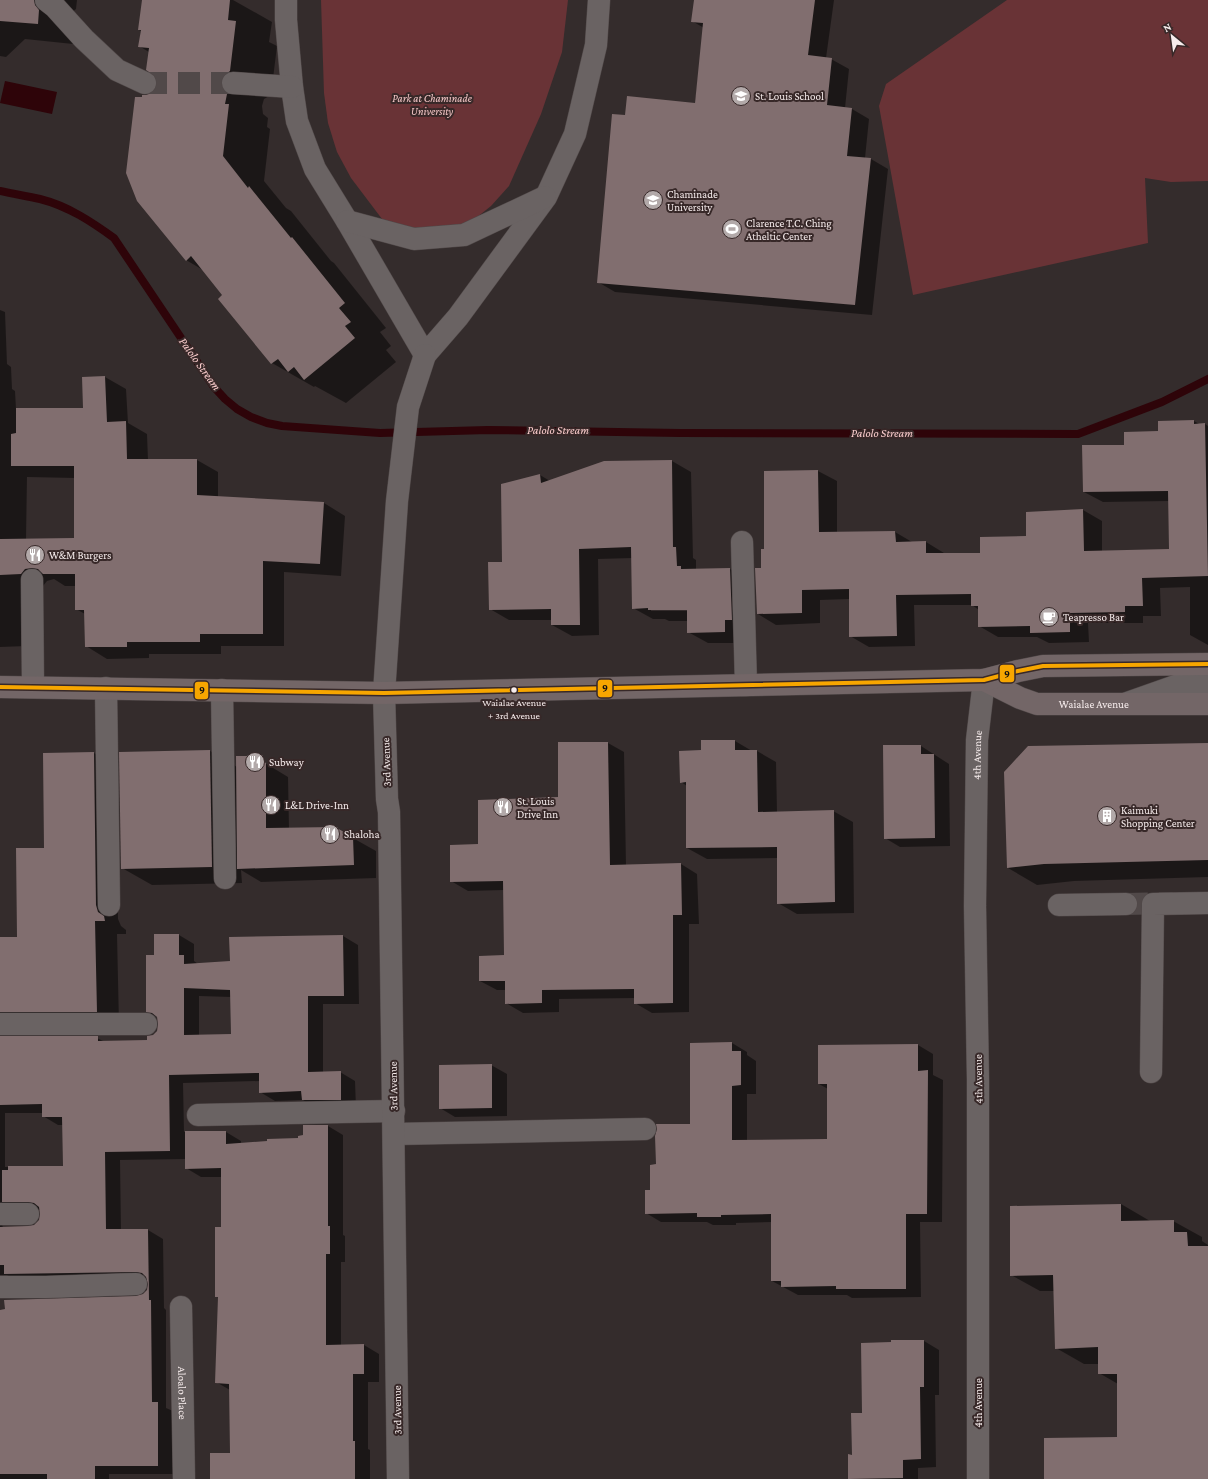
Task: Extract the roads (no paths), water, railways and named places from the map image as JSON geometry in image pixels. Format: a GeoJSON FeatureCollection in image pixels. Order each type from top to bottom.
{"type":"FeatureCollection","features":[{"type":"Feature","properties":{"kind":"main road","name":"Waialae Avenue"},"geometry":{"type":"LineString","coordinates":[[0,687],[384,693],[984,680],[1043,666],[1208,664]]}},
{"type":"Feature","properties":{"kind":"main road","name":"Waialae Avenue"},"geometry":{"type":"LineString","coordinates":[[984,680],[1020,698],[1037,704],[1208,704]]}},
{"type":"Feature","properties":{"kind":"street"},"geometry":{"type":"LineString","coordinates":[[46,0],[117,70],[145,83]]}},
{"type":"Feature","properties":{"kind":"street"},"geometry":{"type":"LineString","coordinates":[[286,0],[286,20],[292,87],[297,121],[315,169],[425,355],[458,317],[546,196],[575,134],[596,45],[598,0]]}},
{"type":"Feature","properties":{"kind":"street"},"geometry":{"type":"LineString","coordinates":[[233,83],[292,87]]}},
{"type":"Feature","properties":{"kind":"street"},"geometry":{"type":"LineString","coordinates":[[347,221],[414,239],[464,235],[546,196]]}},
{"type":"Feature","properties":{"kind":"street","name":"3rd Avenue"},"geometry":{"type":"LineString","coordinates":[[398,1479],[389,812],[387,799],[384,693],[397,501],[408,407],[425,355]]}},
{"type":"Feature","properties":{"kind":"street"},"geometry":{"type":"LineString","coordinates":[[742,542],[746,685],[744,685]]}},
{"type":"Feature","properties":{"kind":"street"},"geometry":{"type":"LineString","coordinates":[[32,580],[33,687]]}},
{"type":"Feature","properties":{"kind":"street","name":"4th Avenue"},"geometry":{"type":"LineString","coordinates":[[978,1479],[978,1080],[975,891],[977,740],[984,680]]}},
{"type":"Feature","properties":{"kind":"street"},"geometry":{"type":"LineString","coordinates":[[1120,705],[1178,685],[1208,682]]}},
{"type":"Feature","properties":{"kind":"street"},"geometry":{"type":"LineString","coordinates":[[106,688],[109,905]]}},
{"type":"Feature","properties":{"kind":"street"},"geometry":{"type":"LineString","coordinates":[[222,690],[225,878]]}},
{"type":"Feature","properties":{"kind":"street"},"geometry":{"type":"LineString","coordinates":[[1152,1072],[1152,904],[1208,903]]}},
{"type":"Feature","properties":{"kind":"street"},"geometry":{"type":"LineString","coordinates":[[1060,905],[1126,904]]}},
{"type":"Feature","properties":{"kind":"street"},"geometry":{"type":"LineString","coordinates":[[0,1024],[146,1024]]}},
{"type":"Feature","properties":{"kind":"street"},"geometry":{"type":"LineString","coordinates":[[198,1115],[394,1111]]}},
{"type":"Feature","properties":{"kind":"street"},"geometry":{"type":"LineString","coordinates":[[394,1134],[645,1129]]}},
{"type":"Feature","properties":{"kind":"street"},"geometry":{"type":"LineString","coordinates":[[0,1214],[28,1214]]}},
{"type":"Feature","properties":{"kind":"street"},"geometry":{"type":"LineString","coordinates":[[0,1287],[136,1284]]}},
{"type":"Feature","properties":{"kind":"street","name":"Aloalo Place"},"geometry":{"type":"LineString","coordinates":[[181,1307],[184,1479]]}},
{"type":"Feature","properties":{"kind":"waterway","name":"Palolo Stream"},"geometry":{"type":"LineString","coordinates":[[0,191],[40,199],[70,210],[88,220],[114,238],[214,387],[237,409],[251,417],[267,423],[282,426],[380,433],[488,430],[680,433],[1078,434],[1162,402],[1208,379]]}},
{"type":"Feature","properties":{"kind":"tunnel"},"geometry":{"type":"LineString","coordinates":[[145,83],[233,83]]}},
{"type":"Feature","properties":{"kind":"tunnel"},"geometry":{"type":"LineString","coordinates":[[1126,904],[1173,903]]}},
{"type":"Feature","properties":{"kind":"place","name":"St. Louis School"},"geometry":{"type":"Point","coordinates":[741,96]}},
{"type":"Feature","properties":{"kind":"place","name":"Chaminade University"},"geometry":{"type":"Point","coordinates":[653,200]}},
{"type":"Feature","properties":{"kind":"place","name":"Clarence T.C. Ching Atheltic Center"},"geometry":{"type":"Point","coordinates":[732,229]}},
{"type":"Feature","properties":{"kind":"place","name":"W&M Burgers"},"geometry":{"type":"Point","coordinates":[35,555]}},
{"type":"Feature","properties":{"kind":"place","name":"Teapresso Bar"},"geometry":{"type":"Point","coordinates":[1049,617]}},
{"type":"Feature","properties":{"kind":"place","name":"Waialae Avenue + 3rd Avenue"},"geometry":{"type":"Point","coordinates":[514,690]}},
{"type":"Feature","properties":{"kind":"place","name":"Subway"},"geometry":{"type":"Point","coordinates":[255,762]}},
{"type":"Feature","properties":{"kind":"place","name":"L&L Drive-Inn"},"geometry":{"type":"Point","coordinates":[271,805]}},
{"type":"Feature","properties":{"kind":"place","name":"St. Louis Drive Inn"},"geometry":{"type":"Point","coordinates":[503,807]}},
{"type":"Feature","properties":{"kind":"place","name":"Kaimuki Shopping Center"},"geometry":{"type":"Point","coordinates":[1107,816]}},
{"type":"Feature","properties":{"kind":"place","name":"Shaloha"},"geometry":{"type":"Point","coordinates":[330,834]}},
{"type":"Feature","properties":{"kind":"park label","name":"Park at Chaminade University"},"geometry":{"type":"Point","coordinates":[432,104]}}]}
